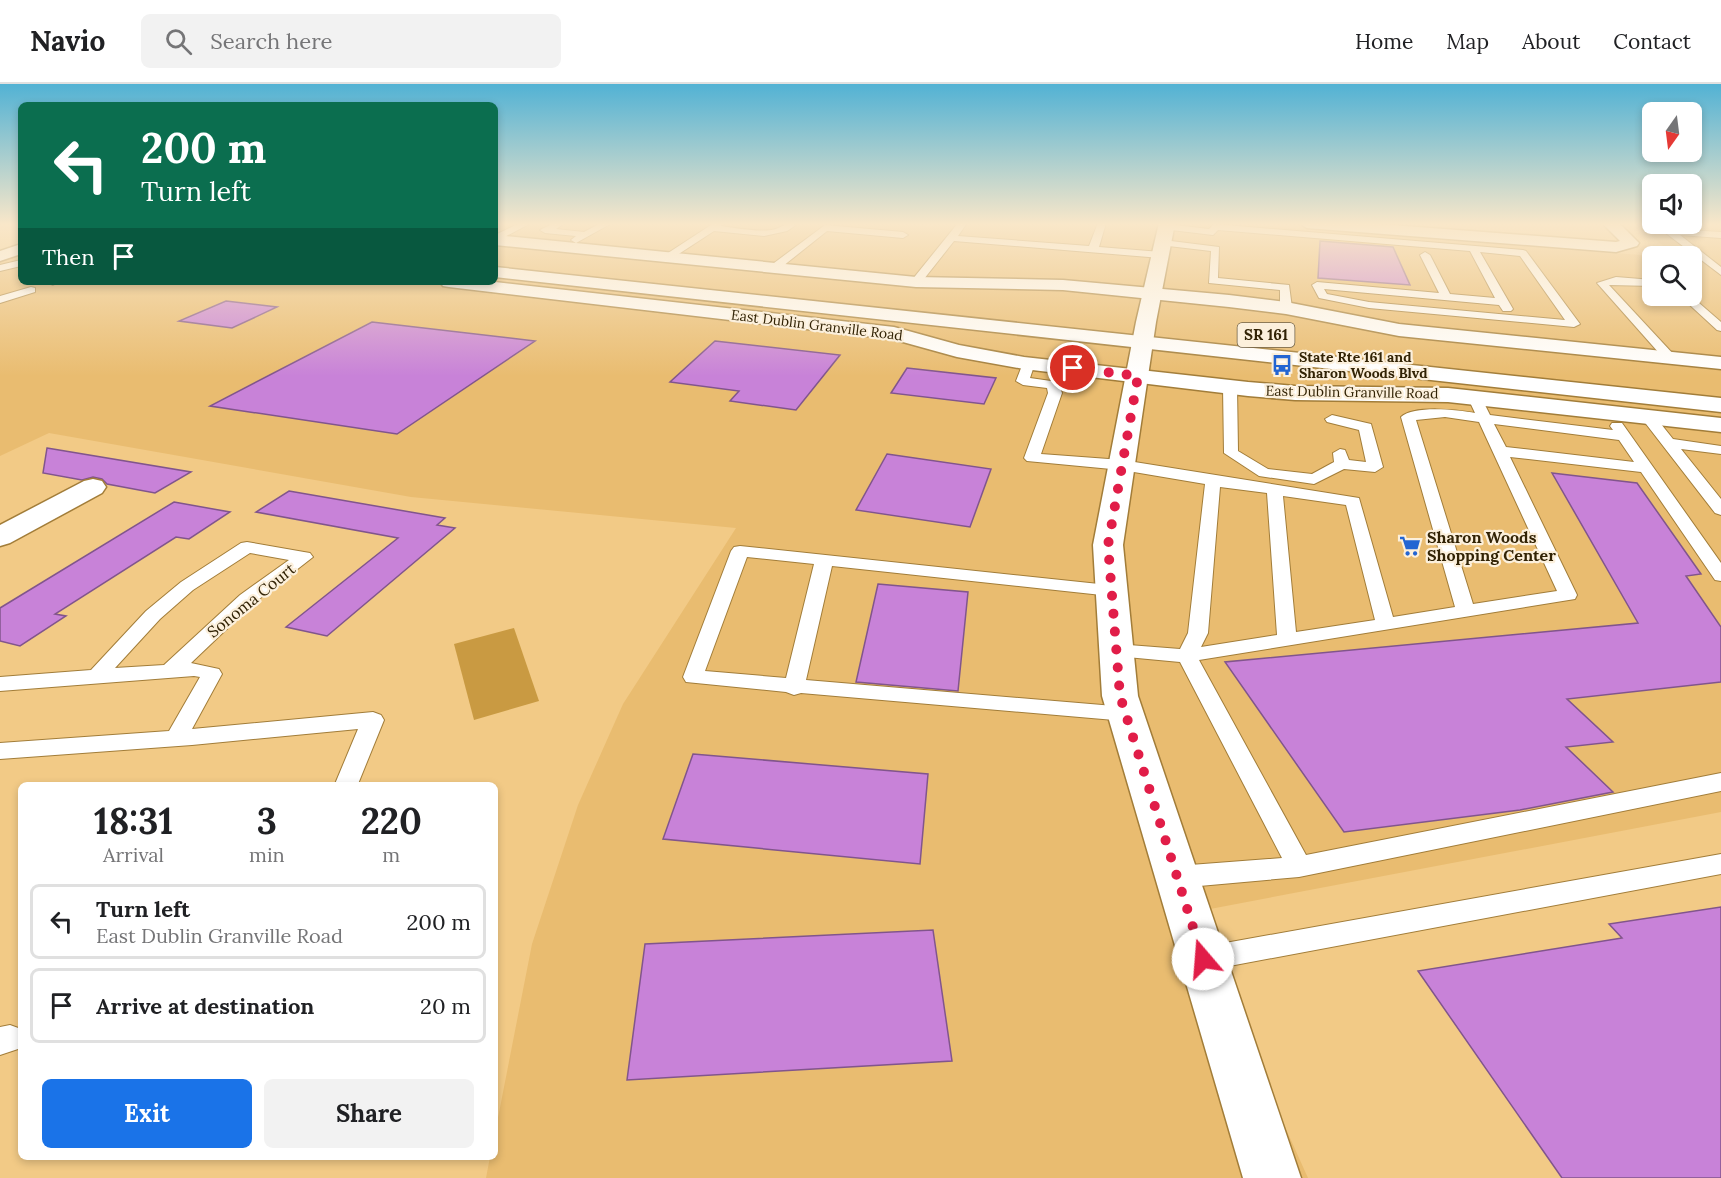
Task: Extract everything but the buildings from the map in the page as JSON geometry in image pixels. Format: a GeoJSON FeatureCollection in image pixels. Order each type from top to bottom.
{"type":"FeatureCollection","features":[{"type":"Feature","properties":{"kind":"street","name":"East Dublin Granville Road"},"geometry":{"type":"LineString","coordinates":[[514,274],[1144,337],[1721,405]]}},
{"type":"Feature","properties":{"kind":"street"},"geometry":{"type":"LineString","coordinates":[[672,274],[926,300]]}},
{"type":"Feature","properties":{"kind":"street"},"geometry":{"type":"LineString","coordinates":[[835,274],[916,282],[1041,284],[1368,315],[1399,330],[1721,363]]}},
{"type":"Feature","properties":{"kind":"street"},"geometry":{"type":"LineString","coordinates":[[1157,274],[1108,545],[1120,696],[1272,1178]]}},
{"type":"Feature","properties":{"kind":"street","name":"East Dublin Granville Road"},"geometry":{"type":"LineString","coordinates":[[475,285],[894,333],[1026,372],[1144,337],[1230,387],[1294,393],[1392,392],[1479,407],[1606,412],[1721,425]]}},
{"type":"Feature","properties":{"kind":"street"},"geometry":{"type":"LineString","coordinates":[[1386,348],[1721,384]]}},
{"type":"Feature","properties":{"kind":"street"},"geometry":{"type":"LineString","coordinates":[[0,537],[93,487]]}},
{"type":"Feature","properties":{"kind":"lane"},"geometry":{"type":"LineString","coordinates":[[916,282],[922,274]]}},
{"type":"Feature","properties":{"kind":"lane"},"geometry":{"type":"LineString","coordinates":[[1214,274],[1213,281],[1285,287],[1286,308]]}},
{"type":"Feature","properties":{"kind":"lane"},"geometry":{"type":"LineString","coordinates":[[1437,274],[1446,297]]}},
{"type":"Feature","properties":{"kind":"lane"},"geometry":{"type":"LineString","coordinates":[[1489,274],[1513,318]]}},
{"type":"Feature","properties":{"kind":"lane"},"geometry":{"type":"LineString","coordinates":[[1503,302],[1317,285],[1323,296],[1368,315],[1513,318],[1574,324],[1538,274]]}},
{"type":"Feature","properties":{"kind":"lane"},"geometry":{"type":"LineString","coordinates":[[1642,282],[1616,280],[1602,283],[1671,358]]}},
{"type":"Feature","properties":{"kind":"lane"},"geometry":{"type":"LineString","coordinates":[[0,300],[31,290]]}},
{"type":"Feature","properties":{"kind":"lane"},"geometry":{"type":"LineString","coordinates":[[1696,306],[1721,328]]}},
{"type":"Feature","properties":{"kind":"lane"},"geometry":{"type":"LineString","coordinates":[[1528,320],[1545,346]]}},
{"type":"Feature","properties":{"kind":"lane"},"geometry":{"type":"LineString","coordinates":[[1026,372],[1053,385],[1055,393],[1032,458],[1122,465],[1275,491],[1353,501],[1385,623]]}},
{"type":"Feature","properties":{"kind":"lane"},"geometry":{"type":"LineString","coordinates":[[1230,387],[1231,453],[1264,473],[1314,479],[1341,458],[1375,467],[1366,427],[1333,423],[1328,392]]}},
{"type":"Feature","properties":{"kind":"lane"},"geometry":{"type":"LineString","coordinates":[[1465,610],[1408,417],[1479,407],[1623,436]]}},
{"type":"Feature","properties":{"kind":"lane"},"geometry":{"type":"LineString","coordinates":[[1116,650],[1187,656],[1568,595],[1479,407]]}},
{"type":"Feature","properties":{"kind":"lane"},"geometry":{"type":"LineString","coordinates":[[1606,412],[1721,576]]}},
{"type":"Feature","properties":{"kind":"lane"},"geometry":{"type":"LineString","coordinates":[[1648,417],[1721,510]]}},
{"type":"Feature","properties":{"kind":"lane"},"geometry":{"type":"LineString","coordinates":[[1668,443],[1721,450]]}},
{"type":"Feature","properties":{"kind":"lane"},"geometry":{"type":"LineString","coordinates":[[1500,451],[1646,468]]}},
{"type":"Feature","properties":{"kind":"lane"},"geometry":{"type":"LineString","coordinates":[[1187,656],[1198,633],[1213,481]]}},
{"type":"Feature","properties":{"kind":"lane"},"geometry":{"type":"LineString","coordinates":[[1275,491],[1287,640]]}},
{"type":"Feature","properties":{"kind":"lane","name":"Sonoma Court"},"geometry":{"type":"LineString","coordinates":[[97,676],[153,615],[187,586],[247,547],[304,557],[247,599],[170,671]]}},
{"type":"Feature","properties":{"kind":"lane"},"geometry":{"type":"LineString","coordinates":[[1111,590],[740,552],[693,677],[794,688],[1126,714]]}},
{"type":"Feature","properties":{"kind":"lane"},"geometry":{"type":"LineString","coordinates":[[794,688],[824,560]]}},
{"type":"Feature","properties":{"kind":"lane"},"geometry":{"type":"LineString","coordinates":[[1187,656],[1299,867]]}},
{"type":"Feature","properties":{"kind":"lane"},"geometry":{"type":"LineString","coordinates":[[0,684],[195,669],[212,674],[176,738]]}},
{"type":"Feature","properties":{"kind":"lane"},"geometry":{"type":"LineString","coordinates":[[0,751],[373,720],[348,782]]}},
{"type":"Feature","properties":{"kind":"lane"},"geometry":{"type":"LineString","coordinates":[[1177,877],[1299,867],[1721,782]]}},
{"type":"Feature","properties":{"kind":"lane"},"geometry":{"type":"LineString","coordinates":[[1203,959],[1721,864]]}},
{"type":"Feature","properties":{"kind":"shaded area"},"geometry":{"type":"Polygon","coordinates":[[[0,274],[18,274],[18,285],[498,285],[498,274],[1642,274],[1642,306],[1702,306],[1702,274],[1721,274],[1721,812],[1189,913],[1308,1178],[486,1178],[489,1160],[498,1160],[498,1118],[532,944],[578,805],[623,704],[736,528],[411,497],[49,433],[0,456],[0,274]]]}},
{"type":"Feature","properties":{"kind":"shaded area"},"geometry":{"type":"Polygon","coordinates":[[[514,628],[539,701],[474,720],[454,644],[514,628]]]}},
{"type":"Feature","properties":{"kind":"place","name":"State Rte 161 and Sharon Woods Blvd"},"geometry":{"type":"Point","coordinates":[1282,365]}},
{"type":"Feature","properties":{"kind":"place","name":"Sharon Woods Shopping Center"},"geometry":{"type":"Point","coordinates":[1410,546]}},
{"type":"Feature","properties":{"kind":"route"},"geometry":{"type":"LineString","coordinates":[[1073,368],[1138,376],[1108,545],[1120,696],[1203,959]]}}]}
